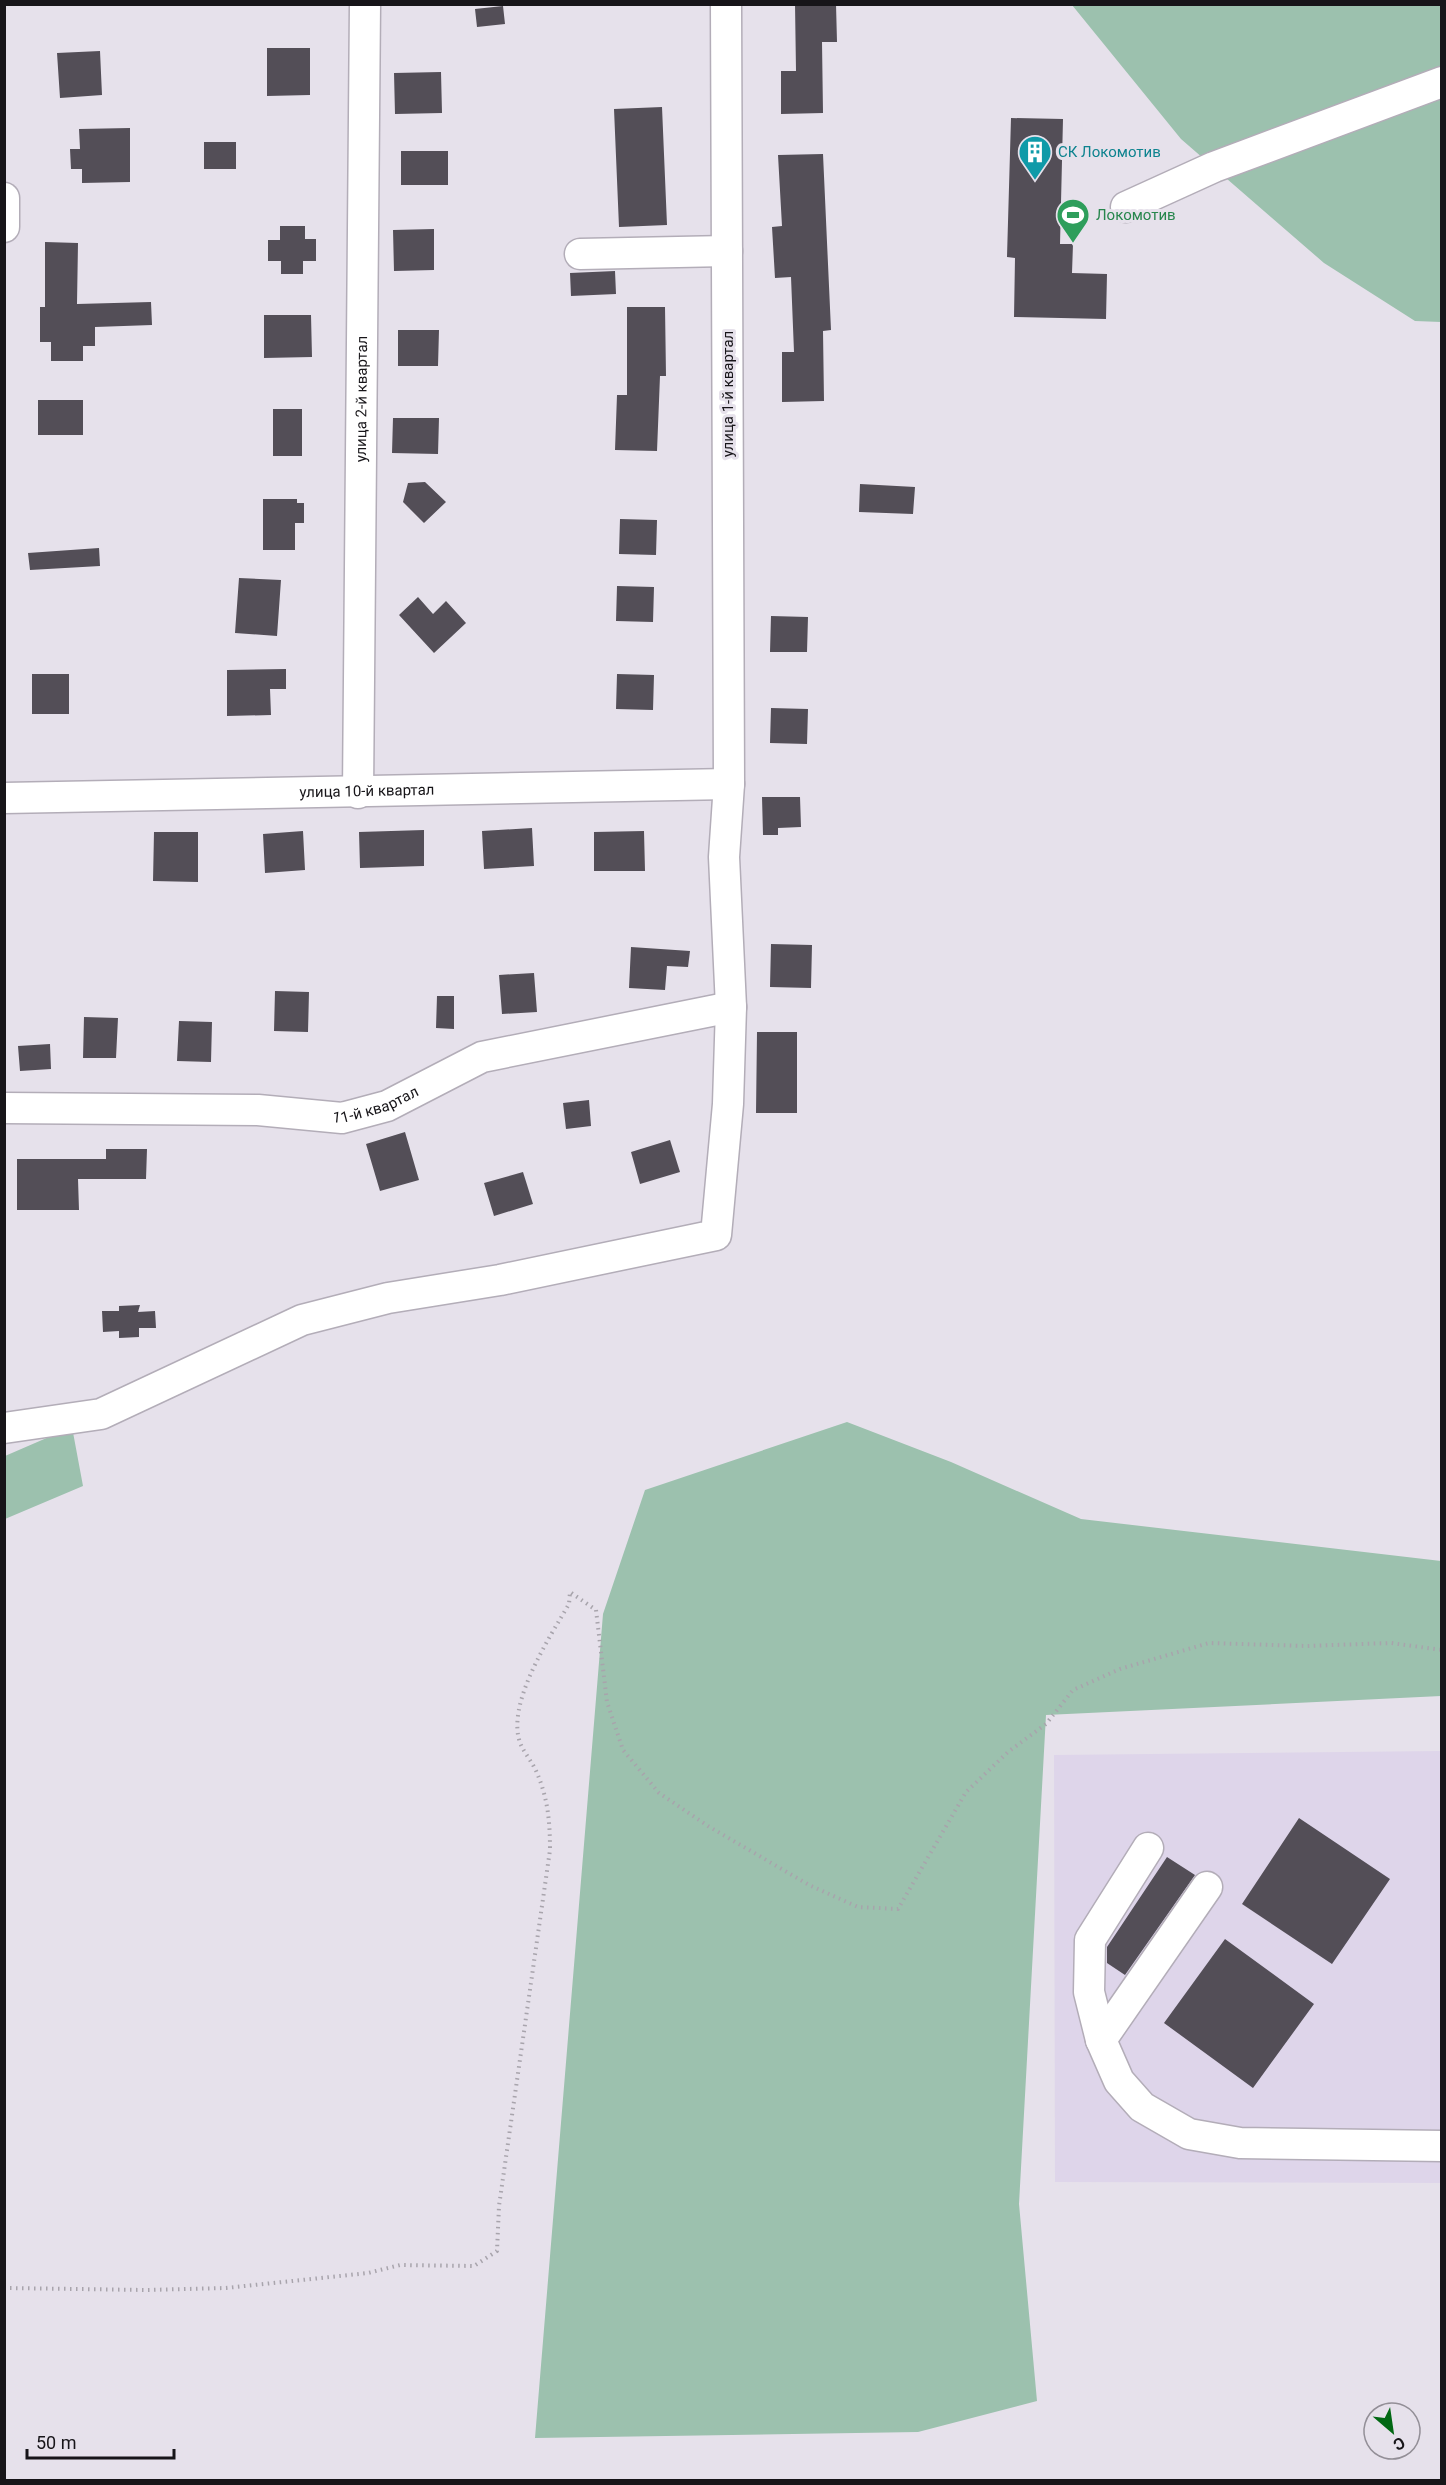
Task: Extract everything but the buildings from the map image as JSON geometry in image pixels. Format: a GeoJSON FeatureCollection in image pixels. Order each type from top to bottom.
{"type":"FeatureCollection","features":[{"type":"Feature","properties":{"kind":"street","name":"улица 2-й квартал"},"geometry":{"type":"LineString","coordinates":[[358,793],[364,4]]}},
{"type":"Feature","properties":{"kind":"street","name":"улица 1-й квартал"},"geometry":{"type":"LineString","coordinates":[[4,1428],[101,1414],[302,1320],[388,1298],[500,1280],[716,1235],[728,1104],[731,1007],[724,856],[729,784],[726,4]]}},
{"type":"Feature","properties":{"kind":"street"},"geometry":{"type":"LineString","coordinates":[[1125,207],[1214,168],[1442,82]]}},
{"type":"Feature","properties":{"kind":"street"},"geometry":{"type":"LineString","coordinates":[[4,198],[4,227]]}},
{"type":"Feature","properties":{"kind":"street"},"geometry":{"type":"LineString","coordinates":[[580,254],[727,251]]}},
{"type":"Feature","properties":{"kind":"street","name":"улица 10-й квартал"},"geometry":{"type":"LineString","coordinates":[[4,798],[358,793],[729,784]]}},
{"type":"Feature","properties":{"kind":"street","name":"11-й квартал"},"geometry":{"type":"LineString","coordinates":[[4,1108],[258,1110],[342,1118],[387,1106],[482,1057],[731,1007]]}},
{"type":"Feature","properties":{"kind":"street"},"geometry":{"type":"LineString","coordinates":[[1148,1848],[1090,1940],[1089,1992],[1101,2040],[1119,2081],[1142,2108],[1189,2134],[1240,2143],[1442,2146]]}},
{"type":"Feature","properties":{"kind":"street"},"geometry":{"type":"LineString","coordinates":[[1101,2040],[1207,1887]]}},
{"type":"Feature","properties":{"kind":"path"},"geometry":{"type":"LineString","coordinates":[[4,2288],[146,2290],[226,2288],[368,2273],[400,2265],[474,2266],[497,2251],[501,2194],[550,1850],[550,1809],[536,1771],[520,1743],[519,1706],[528,1678],[569,1604],[570,1592],[596,1610],[607,1702],[623,1750],[659,1793],[708,1826],[809,1885],[858,1906],[898,1909],[966,1792],[1008,1752],[1046,1724],[1073,1690],[1120,1669],[1209,1644],[1306,1646],[1391,1643],[1442,1650]]}},
{"type":"Feature","properties":{"kind":"shaded area"},"geometry":{"type":"Polygon","coordinates":[[[1441,1751],[1441,2183],[1055,2182],[1054,1755],[1441,1751]]]}},
{"type":"Feature","properties":{"kind":"green space"},"geometry":{"type":"Polygon","coordinates":[[[1072,5],[1441,5],[1441,322],[1415,321],[1324,263],[1181,139],[1072,5]]]}},
{"type":"Feature","properties":{"kind":"green space"},"geometry":{"type":"Polygon","coordinates":[[[847,1422],[951,1462],[1081,1519],[1441,1561],[1441,1696],[1046,1715],[1019,2204],[1037,2401],[918,2432],[535,2438],[603,1614],[645,1490],[847,1422]]]}},
{"type":"Feature","properties":{"kind":"green space"},"geometry":{"type":"Polygon","coordinates":[[[72,1427],[83,1486],[5,1519],[5,1456],[72,1427]]]}},
{"type":"Feature","properties":{"kind":"place","name":"СК Локомотив"},"geometry":{"type":"Point","coordinates":[1035,181]}},
{"type":"Feature","properties":{"kind":"place","name":"Локомотив"},"geometry":{"type":"Point","coordinates":[1073,244]}}]}
